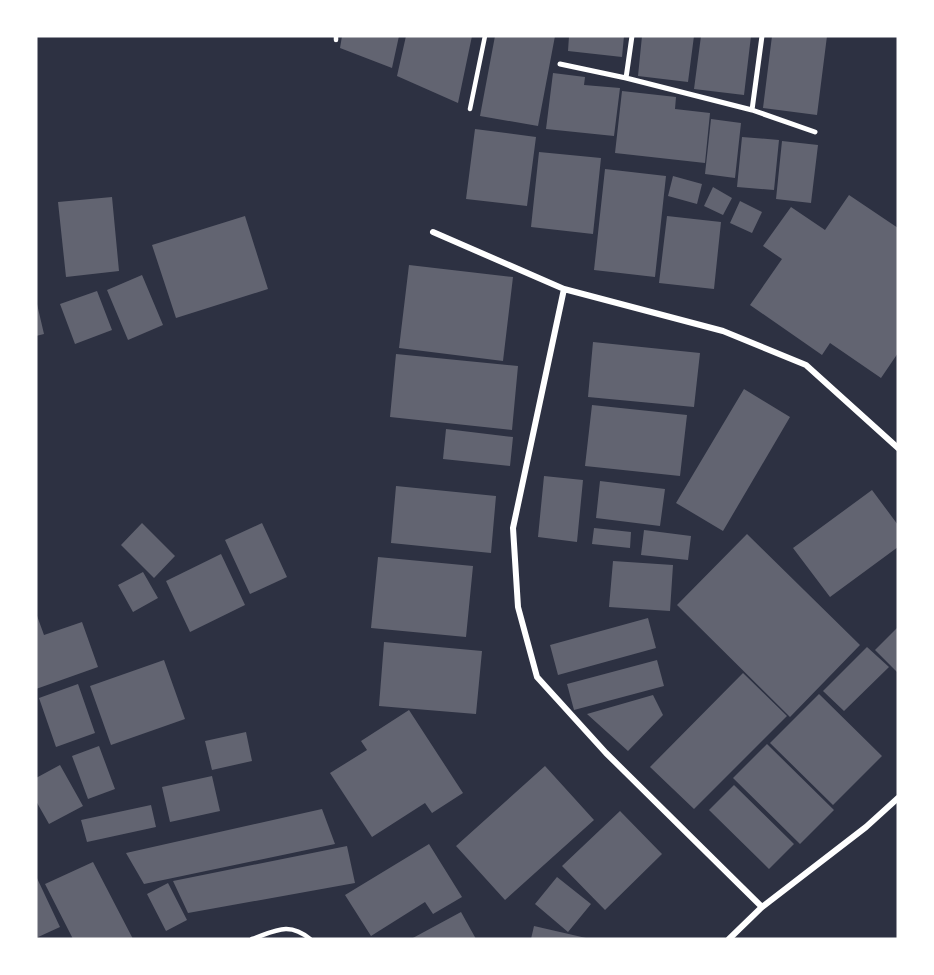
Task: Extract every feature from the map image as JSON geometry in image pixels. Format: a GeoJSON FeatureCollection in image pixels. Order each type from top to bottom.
{"type":"FeatureCollection","features":[{"type":"Feature","properties":{"kind":"street"},"geometry":{"type":"LineString","coordinates":[[626,78],[632,36]]}},
{"type":"Feature","properties":{"kind":"street"},"geometry":{"type":"LineString","coordinates":[[752,110],[762,36]]}},
{"type":"Feature","properties":{"kind":"street"},"geometry":{"type":"LineString","coordinates":[[560,64],[752,110],[815,132]]}},
{"type":"Feature","properties":{"kind":"street"},"geometry":{"type":"LineString","coordinates":[[433,232],[564,289],[723,331],[806,365],[898,448]]}},
{"type":"Feature","properties":{"kind":"street"},"geometry":{"type":"LineString","coordinates":[[564,289],[513,528],[518,607],[537,677],[606,753],[762,907]]}},
{"type":"Feature","properties":{"kind":"street"},"geometry":{"type":"LineString","coordinates":[[729,939],[762,907],[866,827],[898,798]]}},
{"type":"Feature","properties":{"kind":"lane"},"geometry":{"type":"LineString","coordinates":[[470,109],[485,36]]}},
{"type":"Feature","properties":{"kind":"lane"},"geometry":{"type":"LineString","coordinates":[[252,939],[283,928],[301,931],[310,939]]}},
{"type":"Feature","properties":{"kind":"building"},"geometry":{"type":"Polygon","coordinates":[[[342,36],[399,36],[392,68],[340,48],[342,36]]]}},
{"type":"Feature","properties":{"kind":"building"},"geometry":{"type":"Polygon","coordinates":[[[406,36],[472,36],[458,103],[397,76],[406,36]]]}},
{"type":"Feature","properties":{"kind":"building"},"geometry":{"type":"Polygon","coordinates":[[[495,36],[555,36],[538,126],[480,116],[495,36]]]}},
{"type":"Feature","properties":{"kind":"building"},"geometry":{"type":"Polygon","coordinates":[[[569,36],[624,36],[622,57],[568,51],[569,36]]]}},
{"type":"Feature","properties":{"kind":"building"},"geometry":{"type":"Polygon","coordinates":[[[642,36],[694,36],[688,82],[638,76],[642,36]]]}},
{"type":"Feature","properties":{"kind":"building"},"geometry":{"type":"Polygon","coordinates":[[[701,36],[751,36],[744,95],[694,89],[701,36]]]}},
{"type":"Feature","properties":{"kind":"building"},"geometry":{"type":"Polygon","coordinates":[[[772,36],[827,36],[817,115],[763,108],[772,36]]]}},
{"type":"Feature","properties":{"kind":"building"},"geometry":{"type":"Polygon","coordinates":[[[553,73],[585,77],[584,85],[620,88],[614,136],[546,129],[553,73]]]}},
{"type":"Feature","properties":{"kind":"building"},"geometry":{"type":"Polygon","coordinates":[[[622,91],[676,97],[675,109],[710,113],[705,163],[615,153],[622,91]]]}},
{"type":"Feature","properties":{"kind":"building"},"geometry":{"type":"Polygon","coordinates":[[[711,119],[741,123],[735,178],[705,174],[711,119]]]}},
{"type":"Feature","properties":{"kind":"building"},"geometry":{"type":"Polygon","coordinates":[[[475,129],[536,137],[527,206],[466,199],[475,129]]]}},
{"type":"Feature","properties":{"kind":"building"},"geometry":{"type":"Polygon","coordinates":[[[742,137],[779,140],[774,190],[737,187],[742,137]]]}},
{"type":"Feature","properties":{"kind":"building"},"geometry":{"type":"Polygon","coordinates":[[[782,141],[818,145],[811,203],[776,199],[782,141]]]}},
{"type":"Feature","properties":{"kind":"building"},"geometry":{"type":"Polygon","coordinates":[[[539,152],[601,158],[593,234],[531,227],[539,152]]]}},
{"type":"Feature","properties":{"kind":"building"},"geometry":{"type":"Polygon","coordinates":[[[605,169],[666,176],[655,277],[594,270],[605,169]]]}},
{"type":"Feature","properties":{"kind":"building"},"geometry":{"type":"Polygon","coordinates":[[[673,176],[702,184],[697,204],[668,196],[673,176]]]}},
{"type":"Feature","properties":{"kind":"building"},"geometry":{"type":"Polygon","coordinates":[[[713,187],[732,198],[723,215],[704,206],[713,187]]]}},
{"type":"Feature","properties":{"kind":"building"},"geometry":{"type":"Polygon","coordinates":[[[849,195],[898,228],[898,353],[881,378],[830,343],[822,355],[750,305],[782,259],[763,246],[791,207],[825,230],[849,195]]]}},
{"type":"Feature","properties":{"kind":"building"},"geometry":{"type":"Polygon","coordinates":[[[112,197],[119,271],[66,277],[58,202],[112,197]]]}},
{"type":"Feature","properties":{"kind":"building"},"geometry":{"type":"Polygon","coordinates":[[[740,201],[762,212],[752,233],[730,223],[740,201]]]}},
{"type":"Feature","properties":{"kind":"building"},"geometry":{"type":"Polygon","coordinates":[[[245,216],[268,289],[176,318],[152,245],[245,216]]]}},
{"type":"Feature","properties":{"kind":"building"},"geometry":{"type":"Polygon","coordinates":[[[667,216],[721,222],[714,289],[659,283],[667,216]]]}},
{"type":"Feature","properties":{"kind":"building"},"geometry":{"type":"Polygon","coordinates":[[[409,265],[513,277],[503,361],[399,348],[409,265]]]}},
{"type":"Feature","properties":{"kind":"building"},"geometry":{"type":"Polygon","coordinates":[[[142,275],[163,325],[128,340],[107,290],[142,275]]]}},
{"type":"Feature","properties":{"kind":"building"},"geometry":{"type":"Polygon","coordinates":[[[97,291],[112,330],[75,344],[60,304],[97,291]]]}},
{"type":"Feature","properties":{"kind":"building"},"geometry":{"type":"Polygon","coordinates":[[[36,305],[44,334],[36,336],[36,305]]]}},
{"type":"Feature","properties":{"kind":"building"},"geometry":{"type":"Polygon","coordinates":[[[593,342],[700,353],[694,407],[588,397],[593,342]]]}},
{"type":"Feature","properties":{"kind":"building"},"geometry":{"type":"Polygon","coordinates":[[[396,354],[518,366],[512,430],[390,417],[396,354]]]}},
{"type":"Feature","properties":{"kind":"building"},"geometry":{"type":"Polygon","coordinates":[[[744,389],[790,417],[723,531],[676,503],[744,389]]]}},
{"type":"Feature","properties":{"kind":"building"},"geometry":{"type":"Polygon","coordinates":[[[592,405],[687,415],[680,476],[585,466],[592,405]]]}},
{"type":"Feature","properties":{"kind":"building"},"geometry":{"type":"Polygon","coordinates":[[[446,429],[513,437],[510,466],[443,459],[446,429]]]}},
{"type":"Feature","properties":{"kind":"building"},"geometry":{"type":"Polygon","coordinates":[[[544,476],[583,480],[577,542],[538,537],[544,476]]]}},
{"type":"Feature","properties":{"kind":"building"},"geometry":{"type":"Polygon","coordinates":[[[600,481],[665,489],[660,526],[596,518],[600,481]]]}},
{"type":"Feature","properties":{"kind":"building"},"geometry":{"type":"Polygon","coordinates":[[[396,486],[496,496],[491,553],[391,543],[396,486]]]}},
{"type":"Feature","properties":{"kind":"building"},"geometry":{"type":"Polygon","coordinates":[[[872,490],[898,525],[898,547],[830,597],[793,548],[872,490]]]}},
{"type":"Feature","properties":{"kind":"building"},"geometry":{"type":"Polygon","coordinates":[[[142,523],[175,556],[154,578],[121,545],[142,523]]]}},
{"type":"Feature","properties":{"kind":"building"},"geometry":{"type":"Polygon","coordinates":[[[262,523],[287,577],[250,594],[225,540],[262,523]]]}},
{"type":"Feature","properties":{"kind":"building"},"geometry":{"type":"Polygon","coordinates":[[[594,528],[631,532],[630,548],[592,544],[594,528]]]}},
{"type":"Feature","properties":{"kind":"building"},"geometry":{"type":"Polygon","coordinates":[[[644,530],[691,536],[688,560],[641,555],[644,530]]]}},
{"type":"Feature","properties":{"kind":"building"},"geometry":{"type":"Polygon","coordinates":[[[747,534],[860,645],[790,717],[677,605],[747,534]]]}},
{"type":"Feature","properties":{"kind":"building"},"geometry":{"type":"Polygon","coordinates":[[[221,554],[245,605],[190,632],[166,581],[221,554]]]}},
{"type":"Feature","properties":{"kind":"building"},"geometry":{"type":"Polygon","coordinates":[[[378,557],[473,566],[466,637],[371,628],[378,557]]]}},
{"type":"Feature","properties":{"kind":"building"},"geometry":{"type":"Polygon","coordinates":[[[613,561],[673,565],[670,611],[609,607],[613,561]]]}},
{"type":"Feature","properties":{"kind":"building"},"geometry":{"type":"Polygon","coordinates":[[[143,572],[158,598],[133,612],[118,585],[143,572]]]}},
{"type":"Feature","properties":{"kind":"building"},"geometry":{"type":"Polygon","coordinates":[[[36,613],[44,635],[82,622],[98,667],[36,689],[36,613]]]}},
{"type":"Feature","properties":{"kind":"building"},"geometry":{"type":"Polygon","coordinates":[[[648,618],[656,648],[558,675],[550,645],[648,618]]]}},
{"type":"Feature","properties":{"kind":"building"},"geometry":{"type":"Polygon","coordinates":[[[898,627],[898,673],[875,650],[898,627]]]}},
{"type":"Feature","properties":{"kind":"building"},"geometry":{"type":"Polygon","coordinates":[[[384,642],[482,651],[476,714],[379,706],[384,642]]]}},
{"type":"Feature","properties":{"kind":"building"},"geometry":{"type":"Polygon","coordinates":[[[867,647],[889,667],[844,711],[823,691],[867,647]]]}},
{"type":"Feature","properties":{"kind":"building"},"geometry":{"type":"Polygon","coordinates":[[[164,660],[185,719],[111,745],[90,686],[164,660]]]}},
{"type":"Feature","properties":{"kind":"building"},"geometry":{"type":"Polygon","coordinates":[[[657,660],[664,686],[574,710],[567,684],[657,660]]]}},
{"type":"Feature","properties":{"kind":"building"},"geometry":{"type":"Polygon","coordinates":[[[743,673],[787,716],[694,809],[650,767],[743,673]]]}},
{"type":"Feature","properties":{"kind":"building"},"geometry":{"type":"Polygon","coordinates":[[[78,684],[95,733],[56,747],[39,698],[78,684]]]}},
{"type":"Feature","properties":{"kind":"building"},"geometry":{"type":"Polygon","coordinates":[[[819,694],[882,756],[833,805],[770,743],[819,694]]]}},
{"type":"Feature","properties":{"kind":"building"},"geometry":{"type":"Polygon","coordinates":[[[653,695],[663,715],[628,751],[587,714],[653,695]]]}},
{"type":"Feature","properties":{"kind":"building"},"geometry":{"type":"Polygon","coordinates":[[[409,710],[463,793],[432,813],[425,803],[372,837],[330,773],[367,750],[361,741],[409,710]]]}},
{"type":"Feature","properties":{"kind":"building"},"geometry":{"type":"Polygon","coordinates":[[[246,732],[252,761],[212,770],[205,741],[246,732]]]}},
{"type":"Feature","properties":{"kind":"building"},"geometry":{"type":"Polygon","coordinates":[[[767,744],[834,810],[800,844],[733,778],[767,744]]]}},
{"type":"Feature","properties":{"kind":"building"},"geometry":{"type":"Polygon","coordinates":[[[99,746],[115,789],[88,799],[72,756],[99,746]]]}},
{"type":"Feature","properties":{"kind":"building"},"geometry":{"type":"Polygon","coordinates":[[[60,765],[83,806],[49,824],[36,801],[36,778],[60,765]]]}},
{"type":"Feature","properties":{"kind":"building"},"geometry":{"type":"Polygon","coordinates":[[[545,766],[594,820],[505,900],[456,846],[545,766]]]}},
{"type":"Feature","properties":{"kind":"building"},"geometry":{"type":"Polygon","coordinates":[[[212,776],[220,811],[170,822],[162,787],[212,776]]]}},
{"type":"Feature","properties":{"kind":"building"},"geometry":{"type":"Polygon","coordinates":[[[734,785],[794,844],[769,869],[709,810],[734,785]]]}},
{"type":"Feature","properties":{"kind":"building"},"geometry":{"type":"Polygon","coordinates":[[[151,805],[156,827],[87,842],[81,820],[151,805]]]}},
{"type":"Feature","properties":{"kind":"building"},"geometry":{"type":"Polygon","coordinates":[[[322,809],[335,844],[144,884],[126,853],[322,809]]]}},
{"type":"Feature","properties":{"kind":"building"},"geometry":{"type":"Polygon","coordinates":[[[620,811],[662,854],[605,910],[562,866],[620,811]]]}},
{"type":"Feature","properties":{"kind":"building"},"geometry":{"type":"Polygon","coordinates":[[[429,844],[462,897],[433,914],[425,902],[371,936],[345,895],[429,844]]]}},
{"type":"Feature","properties":{"kind":"building"},"geometry":{"type":"Polygon","coordinates":[[[347,846],[355,883],[188,913],[173,881],[347,846]]]}},
{"type":"Feature","properties":{"kind":"building"},"geometry":{"type":"Polygon","coordinates":[[[93,862],[133,939],[73,939],[45,884],[93,862]]]}},
{"type":"Feature","properties":{"kind":"building"},"geometry":{"type":"Polygon","coordinates":[[[36,876],[60,927],[36,938],[36,876]]]}},
{"type":"Feature","properties":{"kind":"building"},"geometry":{"type":"Polygon","coordinates":[[[557,877],[591,904],[568,932],[535,904],[557,877]]]}},
{"type":"Feature","properties":{"kind":"building"},"geometry":{"type":"Polygon","coordinates":[[[168,883],[187,920],[166,931],[147,894],[168,883]]]}},
{"type":"Feature","properties":{"kind":"building"},"geometry":{"type":"Polygon","coordinates":[[[461,912],[476,939],[411,939],[461,912]]]}},
{"type":"Feature","properties":{"kind":"building"},"geometry":{"type":"Polygon","coordinates":[[[534,926],[586,938],[586,939],[531,939],[534,926]]]}}]}
